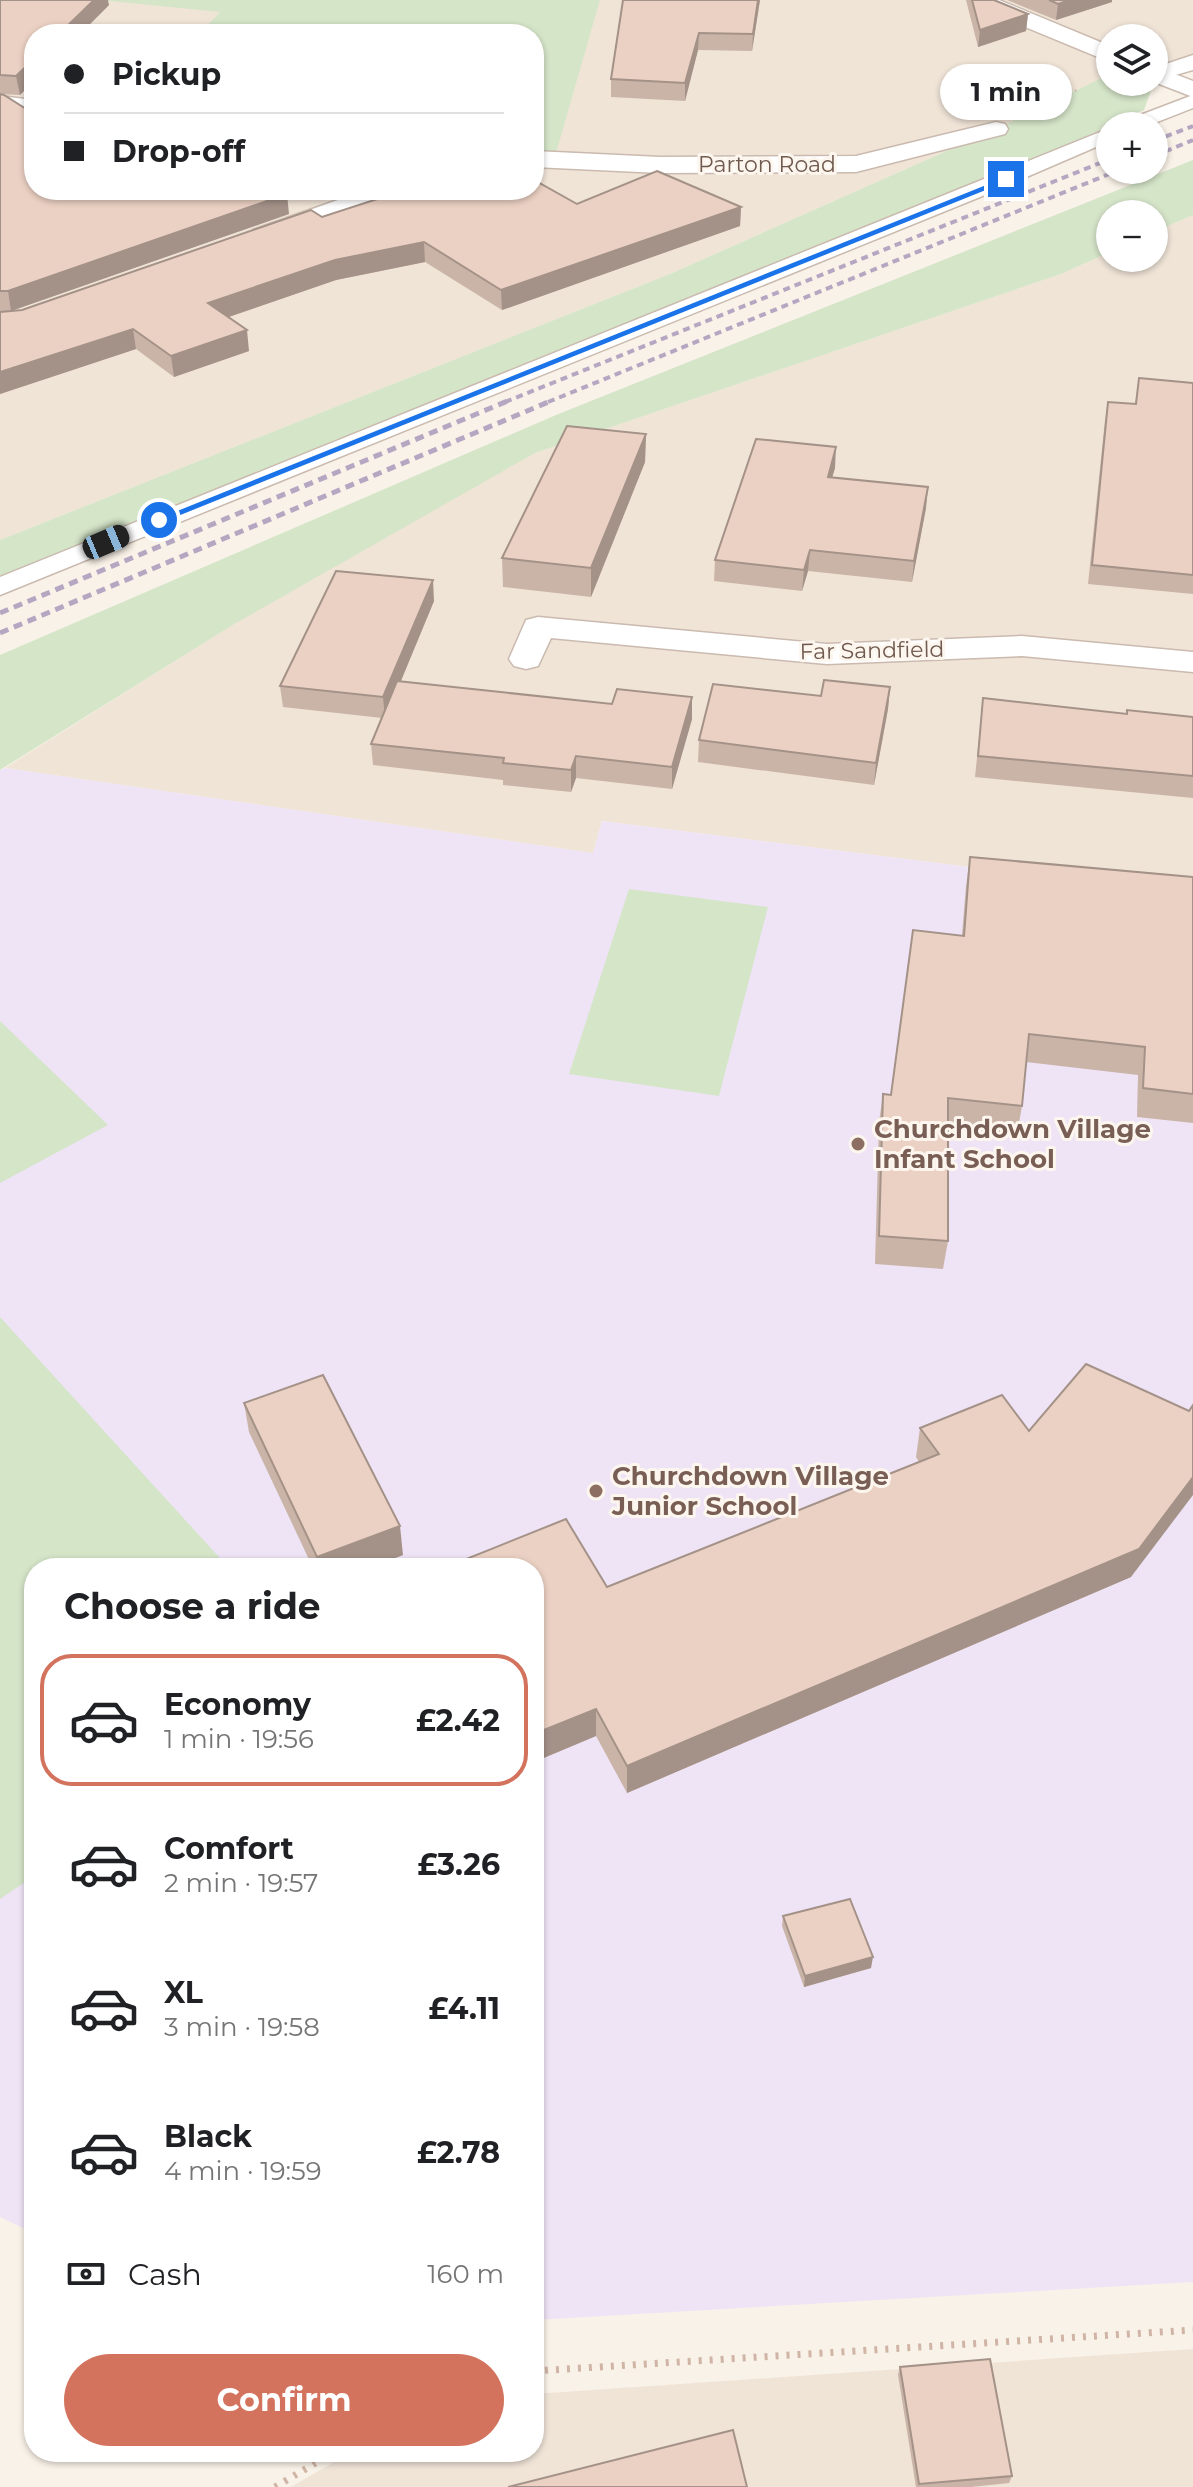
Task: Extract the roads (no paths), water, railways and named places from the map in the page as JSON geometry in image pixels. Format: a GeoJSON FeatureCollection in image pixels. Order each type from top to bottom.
{"type":"FeatureCollection","features":[{"type":"Feature","properties":{"kind":"street"},"geometry":{"type":"LineString","coordinates":[[980,0],[1096,49]]}},
{"type":"Feature","properties":{"kind":"street"},"geometry":{"type":"LineString","coordinates":[[1168,70],[1193,62]]}},
{"type":"Feature","properties":{"kind":"street"},"geometry":{"type":"LineString","coordinates":[[1168,81],[1192,93]]}},
{"type":"Feature","properties":{"kind":"street"},"geometry":{"type":"LineString","coordinates":[[0,103],[24,106]]}},
{"type":"Feature","properties":{"kind":"street","name":"Parton Road"},"geometry":{"type":"LineString","coordinates":[[544,159],[660,165],[856,164],[996,129]]}},
{"type":"Feature","properties":{"kind":"street"},"geometry":{"type":"LineString","coordinates":[[241,243],[363,200]]}},
{"type":"Feature","properties":{"kind":"street","name":"Far Sandfield"},"geometry":{"type":"LineString","coordinates":[[526,659],[538,627],[827,654],[1022,646],[1193,662]]}},
{"type":"Feature","properties":{"kind":"lane"},"geometry":{"type":"LineString","coordinates":[[1156,112],[1192,93]]}},
{"type":"Feature","properties":{"kind":"lane"},"geometry":{"type":"LineString","coordinates":[[0,587],[239,486],[927,213],[1096,140]]}},
{"type":"Feature","properties":{"kind":"railway"},"geometry":{"type":"LineString","coordinates":[[1168,136],[1193,126]]}},
{"type":"Feature","properties":{"kind":"railway"},"geometry":{"type":"LineString","coordinates":[[1168,150],[1193,140]]}},
{"type":"Feature","properties":{"kind":"railway"},"geometry":{"type":"LineString","coordinates":[[505,402],[1096,165]]}},
{"type":"Feature","properties":{"kind":"railway"},"geometry":{"type":"LineString","coordinates":[[548,402],[1096,179]]}},
{"type":"Feature","properties":{"kind":"railway"},"geometry":{"type":"LineString","coordinates":[[0,613],[510,400]]}},
{"type":"Feature","properties":{"kind":"railway"},"geometry":{"type":"LineString","coordinates":[[0,633],[553,400]]}},
{"type":"Feature","properties":{"kind":"place","name":"Churchdown Village Infant School"},"geometry":{"type":"Point","coordinates":[858,1144]}},
{"type":"Feature","properties":{"kind":"place","name":"Churchdown Village Junior School"},"geometry":{"type":"Point","coordinates":[596,1491]}}]}
